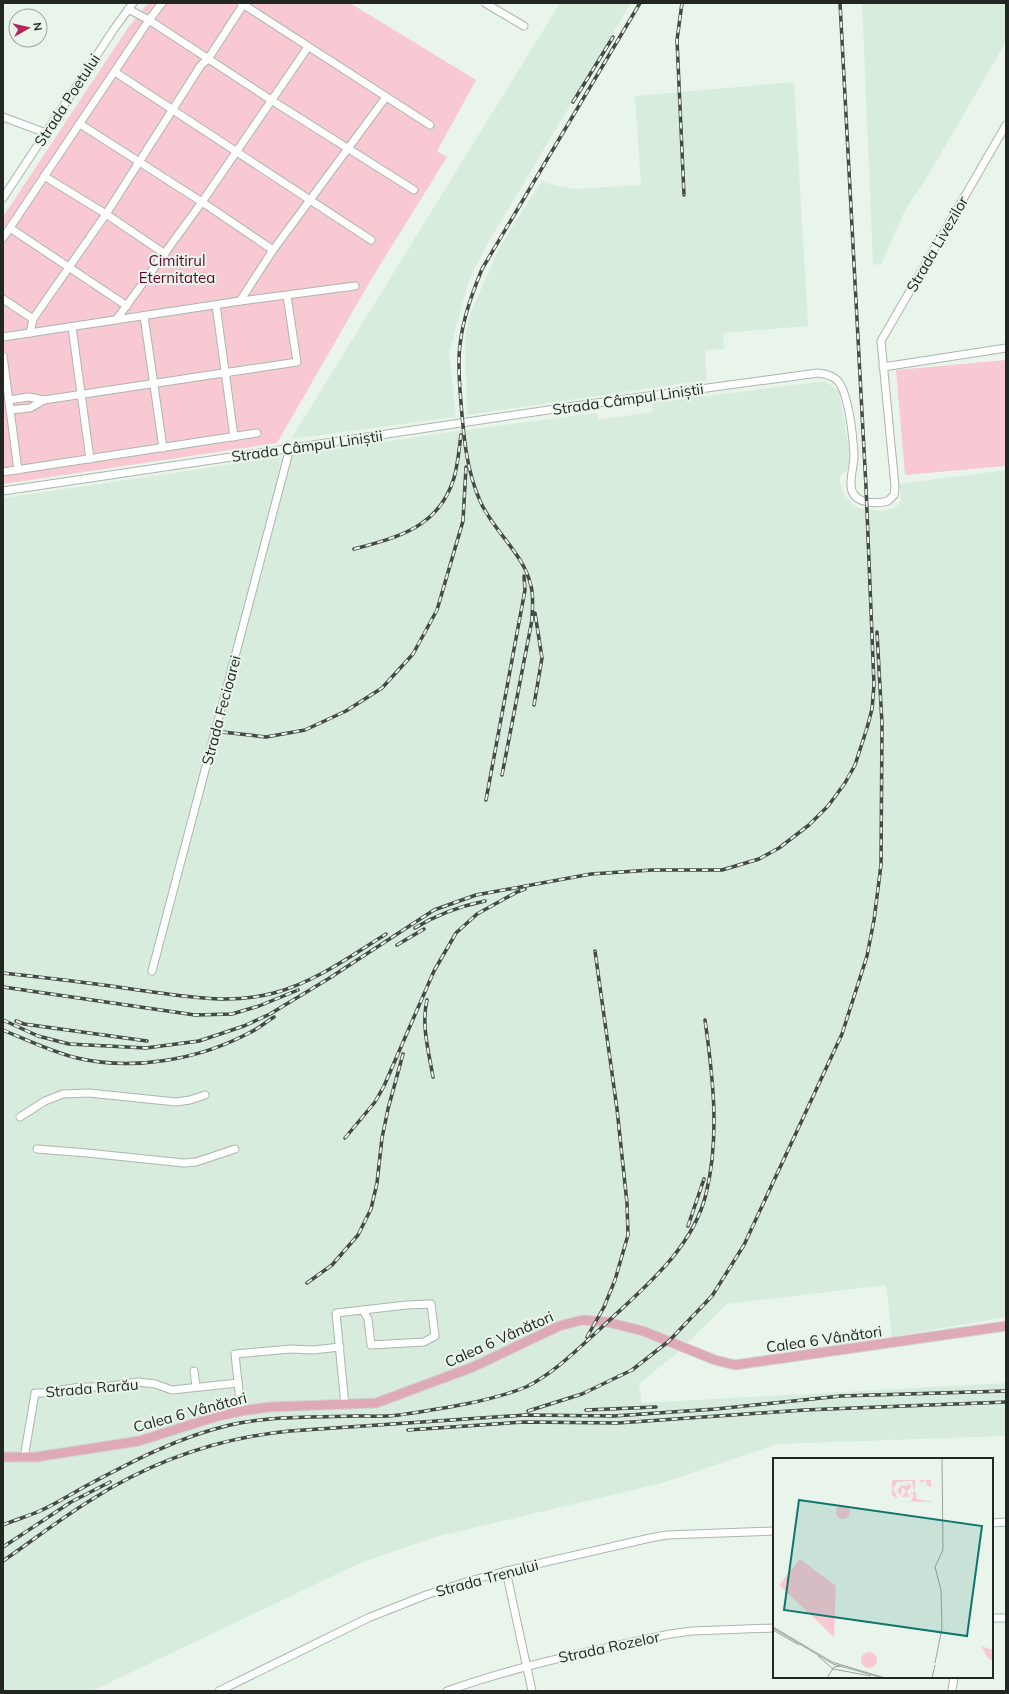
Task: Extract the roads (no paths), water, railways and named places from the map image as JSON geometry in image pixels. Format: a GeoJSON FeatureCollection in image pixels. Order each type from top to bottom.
{"type":"FeatureCollection","features":[{"type":"Feature","properties":{"kind":"main road","name":"Calea 6 Vânători"},"geometry":{"type":"LineString","coordinates":[[3,1457],[24,1458],[139,1441],[218,1416],[241,1411],[269,1407],[376,1403],[472,1367],[559,1326],[577,1321],[593,1320],[628,1327],[658,1336],[715,1360],[735,1365],[1006,1326]]}},
{"type":"Feature","properties":{"kind":"street"},"geometry":{"type":"LineString","coordinates":[[3,238],[115,72],[148,20],[162,3]]}},
{"type":"Feature","properties":{"kind":"street"},"geometry":{"type":"LineString","coordinates":[[485,3],[524,26]]}},
{"type":"Feature","properties":{"kind":"street"},"geometry":{"type":"LineString","coordinates":[[30,333],[33,318],[106,214],[138,162],[202,65],[208,59],[242,4],[430,125]]}},
{"type":"Feature","properties":{"kind":"street"},"geometry":{"type":"LineString","coordinates":[[131,6],[148,20],[271,100],[414,190]]}},
{"type":"Feature","properties":{"kind":"street","name":"Strada Poetului"},"geometry":{"type":"LineString","coordinates":[[3,198],[131,6]]}},
{"type":"Feature","properties":{"kind":"street"},"geometry":{"type":"LineString","coordinates":[[116,320],[202,202],[308,47]]}},
{"type":"Feature","properties":{"kind":"street"},"geometry":{"type":"LineString","coordinates":[[115,72],[311,199],[371,240]]}},
{"type":"Feature","properties":{"kind":"street"},"geometry":{"type":"LineString","coordinates":[[240,301],[273,250],[386,97]]}},
{"type":"Feature","properties":{"kind":"street"},"geometry":{"type":"LineString","coordinates":[[3,117],[46,133]]}},
{"type":"Feature","properties":{"kind":"street"},"geometry":{"type":"LineString","coordinates":[[80,124],[202,202],[273,250]]}},
{"type":"Feature","properties":{"kind":"street","name":"Strada Livezilor"},"geometry":{"type":"LineString","coordinates":[[882,367],[881,341],[1006,125]]}},
{"type":"Feature","properties":{"kind":"street"},"geometry":{"type":"LineString","coordinates":[[44,176],[106,214],[165,254]]}},
{"type":"Feature","properties":{"kind":"street"},"geometry":{"type":"LineString","coordinates":[[10,228],[127,306]]}},
{"type":"Feature","properties":{"kind":"street"},"geometry":{"type":"LineString","coordinates":[[3,337],[240,301],[288,296],[355,286]]}},
{"type":"Feature","properties":{"kind":"street"},"geometry":{"type":"LineString","coordinates":[[8,405],[29,397],[44,400],[297,362],[288,296]]}},
{"type":"Feature","properties":{"kind":"street"},"geometry":{"type":"LineString","coordinates":[[3,298],[33,318]]}},
{"type":"Feature","properties":{"kind":"street"},"geometry":{"type":"LineString","coordinates":[[216,305],[234,436]]}},
{"type":"Feature","properties":{"kind":"street"},"geometry":{"type":"LineString","coordinates":[[144,316],[163,448]]}},
{"type":"Feature","properties":{"kind":"street"},"geometry":{"type":"LineString","coordinates":[[72,327],[90,459]]}},
{"type":"Feature","properties":{"kind":"street"},"geometry":{"type":"LineString","coordinates":[[882,367],[1006,348]]}},
{"type":"Feature","properties":{"kind":"street"},"geometry":{"type":"LineString","coordinates":[[3,356],[8,405],[18,470]]}},
{"type":"Feature","properties":{"kind":"street","name":"Strada Câmpul Liniștii"},"geometry":{"type":"LineString","coordinates":[[3,491],[723,385],[818,373],[831,375],[837,380],[845,394],[854,455],[851,488],[856,497],[860,500],[870,503],[882,503],[892,498],[895,491],[882,367]]}},
{"type":"Feature","properties":{"kind":"street"},"geometry":{"type":"LineString","coordinates":[[8,405],[30,408],[44,400]]}},
{"type":"Feature","properties":{"kind":"street"},"geometry":{"type":"LineString","coordinates":[[3,472],[257,433]]}},
{"type":"Feature","properties":{"kind":"street","name":"Strada Fecioarei"},"geometry":{"type":"LineString","coordinates":[[152,972],[290,448]]}},
{"type":"Feature","properties":{"kind":"street"},"geometry":{"type":"LineString","coordinates":[[20,1117],[45,1101],[63,1094],[89,1093],[176,1102],[190,1100],[205,1095]]}},
{"type":"Feature","properties":{"kind":"street"},"geometry":{"type":"LineString","coordinates":[[37,1149],[184,1164],[196,1162],[235,1149]]}},
{"type":"Feature","properties":{"kind":"street"},"geometry":{"type":"LineString","coordinates":[[345,1405],[336,1313],[406,1305],[431,1304],[435,1336],[424,1342],[371,1344],[368,1319],[363,1310]]}},
{"type":"Feature","properties":{"kind":"street"},"geometry":{"type":"LineString","coordinates":[[241,1411],[235,1354],[291,1349],[313,1350],[340,1347]]}},
{"type":"Feature","properties":{"kind":"street"},"geometry":{"type":"LineString","coordinates":[[194,1371],[196,1387]]}},
{"type":"Feature","properties":{"kind":"street","name":"Strada Rarău"},"geometry":{"type":"LineString","coordinates":[[24,1458],[35,1393],[138,1382],[155,1384],[172,1390],[238,1383]]}},
{"type":"Feature","properties":{"kind":"street"},"geometry":{"type":"LineString","coordinates":[[993,1523],[1006,1522]]}},
{"type":"Feature","properties":{"kind":"street","name":"Strada Trenului"},"geometry":{"type":"LineString","coordinates":[[219,1691],[368,1618],[446,1588],[506,1571],[667,1535],[773,1531]]}},
{"type":"Feature","properties":{"kind":"street"},"geometry":{"type":"LineString","coordinates":[[506,1571],[532,1691]]}},
{"type":"Feature","properties":{"kind":"street"},"geometry":{"type":"LineString","coordinates":[[993,1618],[1006,1618]]}},
{"type":"Feature","properties":{"kind":"street","name":"Strada Rozelor"},"geometry":{"type":"LineString","coordinates":[[447,1691],[527,1665],[681,1632],[773,1628]]}},
{"type":"Feature","properties":{"kind":"street"},"geometry":{"type":"LineString","coordinates":[[952,1691],[954,1678]]}},
{"type":"Feature","properties":{"kind":"railway"},"geometry":{"type":"LineString","coordinates":[[502,775],[532,620],[533,603],[531,586],[527,574],[516,554],[487,514],[481,503],[471,476],[462,419],[459,362],[461,335],[468,306],[482,269],[640,3]]}},
{"type":"Feature","properties":{"kind":"railway"},"geometry":{"type":"LineString","coordinates":[[682,3],[677,40],[684,195]]}},
{"type":"Feature","properties":{"kind":"railway"},"geometry":{"type":"LineString","coordinates":[[3,1020],[38,1036],[69,1044],[146,1048],[199,1041],[244,1026],[270,1014],[328,979],[434,910],[476,895],[591,874],[652,870],[722,870],[759,859],[779,848],[809,825],[828,806],[845,783],[855,765],[872,709],[874,685],[866,487],[840,3]]}},
{"type":"Feature","properties":{"kind":"railway"},"geometry":{"type":"LineString","coordinates":[[573,102],[613,37]]}},
{"type":"Feature","properties":{"kind":"railway"},"geometry":{"type":"LineString","coordinates":[[354,549],[401,534],[428,519],[447,495],[454,478],[461,435]]}},
{"type":"Feature","properties":{"kind":"railway"},"geometry":{"type":"LineString","coordinates":[[222,732],[266,737],[305,730],[346,711],[382,688],[413,654],[437,610],[463,521],[466,467]]}},
{"type":"Feature","properties":{"kind":"railway"},"geometry":{"type":"LineString","coordinates":[[486,800],[525,590],[524,576]]}},
{"type":"Feature","properties":{"kind":"railway"},"geometry":{"type":"LineString","coordinates":[[534,705],[542,658],[535,613]]}},
{"type":"Feature","properties":{"kind":"railway"},"geometry":{"type":"LineString","coordinates":[[528,1411],[582,1394],[632,1370],[669,1341],[712,1296],[744,1245],[842,1034],[867,956],[874,920],[881,865],[882,724],[877,632]]}},
{"type":"Feature","properties":{"kind":"railway"},"geometry":{"type":"LineString","coordinates":[[345,1138],[375,1102],[384,1086],[434,971],[456,933],[477,914],[525,889]]}},
{"type":"Feature","properties":{"kind":"railway"},"geometry":{"type":"LineString","coordinates":[[415,928],[431,919],[449,912],[485,901]]}},
{"type":"Feature","properties":{"kind":"railway"},"geometry":{"type":"LineString","coordinates":[[397,945],[424,929]]}},
{"type":"Feature","properties":{"kind":"railway"},"geometry":{"type":"LineString","coordinates":[[3,973],[189,997],[223,999],[257,997],[274,993],[304,982],[332,968],[386,934]]}},
{"type":"Feature","properties":{"kind":"railway"},"geometry":{"type":"LineString","coordinates":[[587,1337],[604,1307],[615,1280],[628,1235],[627,1203],[617,1109],[595,951]]}},
{"type":"Feature","properties":{"kind":"railway"},"geometry":{"type":"LineString","coordinates":[[3,987],[195,1015],[232,1014],[259,1006],[298,990]]}},
{"type":"Feature","properties":{"kind":"railway"},"geometry":{"type":"LineString","coordinates":[[427,1000],[425,1010],[425,1029],[433,1077]]}},
{"type":"Feature","properties":{"kind":"railway"},"geometry":{"type":"LineString","coordinates":[[3,1030],[49,1049],[77,1058],[98,1062],[143,1063],[187,1056],[208,1050],[252,1031],[274,1017]]}},
{"type":"Feature","properties":{"kind":"railway"},"geometry":{"type":"LineString","coordinates":[[3,1525],[46,1508],[155,1451],[211,1430],[245,1422],[276,1418],[388,1416],[431,1410],[496,1397],[526,1387],[546,1375],[583,1345],[648,1284],[677,1251],[689,1234],[699,1215],[706,1194],[710,1172],[714,1129],[713,1085],[705,1020]]}},
{"type":"Feature","properties":{"kind":"railway"},"geometry":{"type":"LineString","coordinates":[[16,1021],[24,1024],[147,1041]]}},
{"type":"Feature","properties":{"kind":"railway"},"geometry":{"type":"LineString","coordinates":[[307,1283],[332,1265],[358,1235],[371,1209],[377,1183],[382,1138],[388,1109],[403,1054]]}},
{"type":"Feature","properties":{"kind":"railway"},"geometry":{"type":"LineString","coordinates":[[688,1226],[704,1179]]}},
{"type":"Feature","properties":{"kind":"railway"},"geometry":{"type":"LineString","coordinates":[[3,1561],[80,1507],[114,1486],[138,1474],[186,1454],[237,1439],[263,1434],[525,1415],[614,1416],[716,1409],[841,1396],[1006,1391]]}},
{"type":"Feature","properties":{"kind":"railway"},"geometry":{"type":"LineString","coordinates":[[408,1430],[524,1422],[618,1423],[804,1410],[1006,1402]]}},
{"type":"Feature","properties":{"kind":"railway"},"geometry":{"type":"LineString","coordinates":[[586,1410],[656,1407]]}},
{"type":"Feature","properties":{"kind":"railway"},"geometry":{"type":"LineString","coordinates":[[3,1547],[71,1502],[110,1482]]}},
{"type":"Feature","properties":{"kind":"park label","name":"Cimitirul Eternitatea"},"geometry":{"type":"Point","coordinates":[177,268]}}]}
